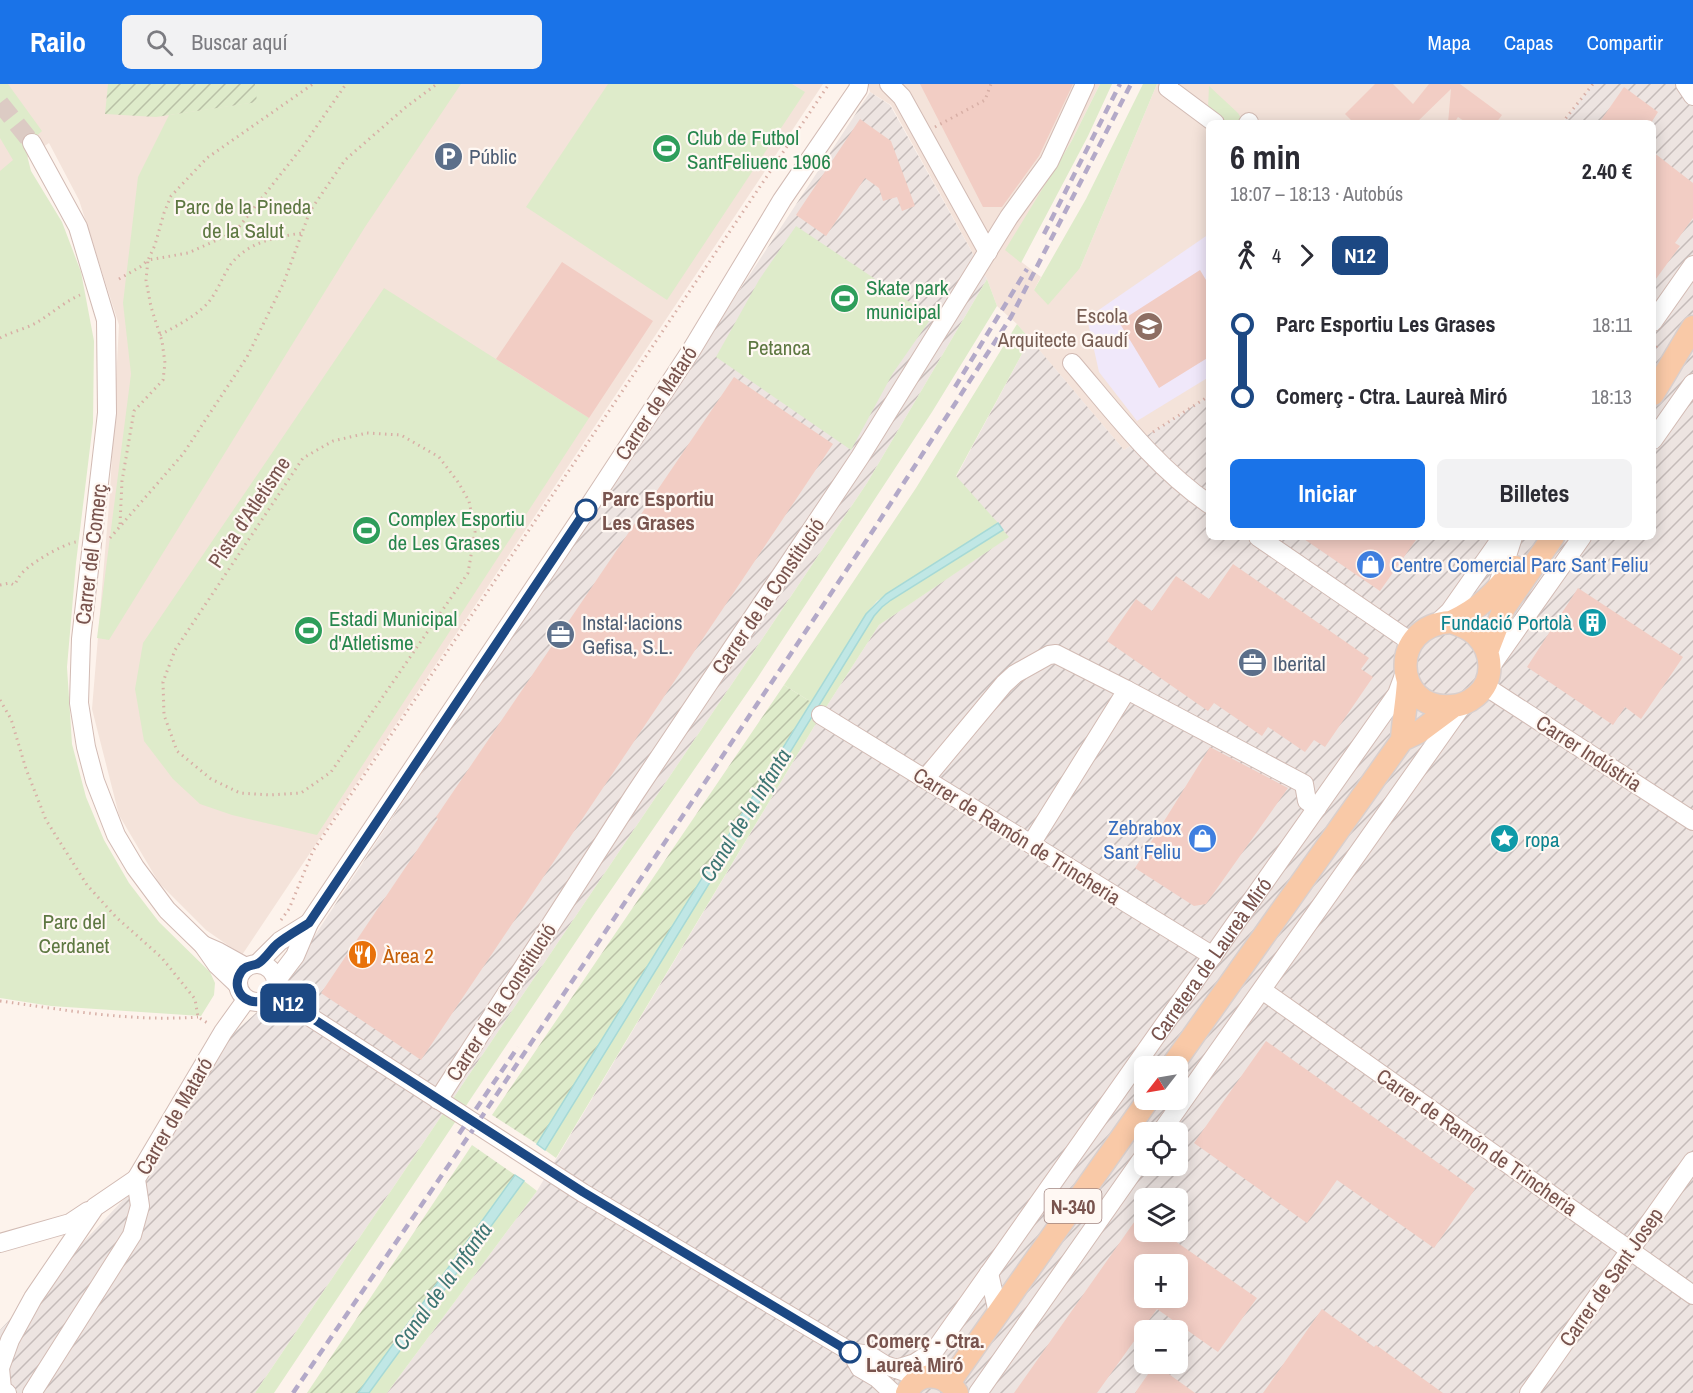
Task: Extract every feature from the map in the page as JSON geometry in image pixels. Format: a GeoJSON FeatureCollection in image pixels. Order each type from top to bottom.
{"type":"FeatureCollection","features":[{"type":"Feature","properties":{"kind":"main road"},"geometry":{"type":"LineString","coordinates":[[1656,370],[1689,332]]}},
{"type":"Feature","properties":{"kind":"main road"},"geometry":{"type":"LineString","coordinates":[[1656,389],[1689,332]]}},
{"type":"Feature","properties":{"kind":"main road"},"geometry":{"type":"LineString","coordinates":[[1534,540],[1495,593],[1478,608],[1422,631],[1411,642],[1407,651],[1407,676],[1418,695],[1430,704],[1443,707],[1459,705],[1476,696],[1488,668],[1504,608],[1551,540]]}},
{"type":"Feature","properties":{"kind":"main road"},"geometry":{"type":"LineString","coordinates":[[1442,624],[1466,627],[1476,635],[1488,668]]}},
{"type":"Feature","properties":{"kind":"main road","name":"Carretera de Laureà Miró"},"geometry":{"type":"LineString","coordinates":[[1179,1056],[1402,740],[1407,707],[1407,676]]}},
{"type":"Feature","properties":{"kind":"main road","name":"Carretera de Laureà Miró"},"geometry":{"type":"LineString","coordinates":[[1402,740],[1419,732],[1459,705]]}},
{"type":"Feature","properties":{"kind":"main road","name":"N-340"},"geometry":{"type":"LineString","coordinates":[[899,1389],[933,1376],[940,1377],[953,1388],[998,1314],[1142,1110]]}},
{"type":"Feature","properties":{"kind":"street","name":"Carrer de Mataró"},"geometry":{"type":"LineString","coordinates":[[274,987],[295,956],[309,923],[692,349],[782,200],[859,87],[877,84]]}},
{"type":"Feature","properties":{"kind":"street"},"geometry":{"type":"LineString","coordinates":[[889,84],[902,97],[988,252]]}},
{"type":"Feature","properties":{"kind":"street","name":"Carrer de la Constitució"},"geometry":{"type":"LineString","coordinates":[[438,1100],[634,795],[854,466],[1009,217],[1049,162],[1085,84]]}},
{"type":"Feature","properties":{"kind":"street"},"geometry":{"type":"LineString","coordinates":[[1685,84],[1693,96]]}},
{"type":"Feature","properties":{"kind":"street"},"geometry":{"type":"LineString","coordinates":[[1168,86],[1211,120]]}},
{"type":"Feature","properties":{"kind":"street","name":"Carrer del Comerç"},"geometry":{"type":"LineString","coordinates":[[32,143],[78,227],[106,320],[107,413],[81,639],[79,703],[86,747],[95,781],[116,835],[126,851],[167,910],[203,945],[217,965],[237,984]]}},
{"type":"Feature","properties":{"kind":"street"},"geometry":{"type":"LineString","coordinates":[[1656,318],[1693,265]]}},
{"type":"Feature","properties":{"kind":"street"},"geometry":{"type":"LineString","coordinates":[[1072,363],[1139,441],[1185,487],[1206,502]]}},
{"type":"Feature","properties":{"kind":"street"},"geometry":{"type":"LineString","coordinates":[[1656,436],[1693,383]]}},
{"type":"Feature","properties":{"kind":"street"},"geometry":{"type":"LineString","coordinates":[[1262,540],[1411,642]]}},
{"type":"Feature","properties":{"kind":"street"},"geometry":{"type":"LineString","coordinates":[[1442,624],[1500,540]]}},
{"type":"Feature","properties":{"kind":"street"},"geometry":{"type":"LineString","coordinates":[[1495,593],[1512,540]]}},
{"type":"Feature","properties":{"kind":"street"},"geometry":{"type":"LineString","coordinates":[[1488,668],[1580,540]]}},
{"type":"Feature","properties":{"kind":"street"},"geometry":{"type":"LineString","coordinates":[[925,779],[1004,684],[1015,674],[1049,655],[1056,654],[1304,784],[1307,801],[1317,808]]}},
{"type":"Feature","properties":{"kind":"street","name":"Carrer Indústria"},"geometry":{"type":"LineString","coordinates":[[1488,668],[1693,821]]}},
{"type":"Feature","properties":{"kind":"street","name":"Carretera de Laureà Miró"},"geometry":{"type":"LineString","coordinates":[[896,1369],[915,1363],[935,1350],[1397,694],[1407,676]]}},
{"type":"Feature","properties":{"kind":"street"},"geometry":{"type":"LineString","coordinates":[[1031,844],[1127,690]]}},
{"type":"Feature","properties":{"kind":"street"},"geometry":{"type":"LineString","coordinates":[[1168,1122],[1459,705]]}},
{"type":"Feature","properties":{"kind":"street","name":"Carrer de Ramón de Trincheria"},"geometry":{"type":"LineString","coordinates":[[821,716],[1213,956]]}},
{"type":"Feature","properties":{"kind":"street","name":"Carrer de Mataró"},"geometry":{"type":"LineString","coordinates":[[252,965],[280,941],[309,923]]}},
{"type":"Feature","properties":{"kind":"street","name":"Carrer del Comerç"},"geometry":{"type":"LineString","coordinates":[[203,945],[252,965]]}},
{"type":"Feature","properties":{"kind":"street"},"geometry":{"type":"LineString","coordinates":[[274,987],[261,1002],[246,1000],[237,984],[239,974],[252,965],[270,969],[274,987],[438,1100],[583,1192],[850,1352],[869,1355],[896,1369],[899,1389]]}},
{"type":"Feature","properties":{"kind":"street","name":"Carrer de Ramón de Trincheria"},"geometry":{"type":"LineString","coordinates":[[1262,990],[1693,1295]]}},
{"type":"Feature","properties":{"kind":"street","name":"Carrer de Mataró"},"geometry":{"type":"LineString","coordinates":[[32,1393],[132,1235],[140,1206],[136,1179],[223,1032],[246,1000]]}},
{"type":"Feature","properties":{"kind":"street","name":"Carrer de Sant Josep"},"geometry":{"type":"LineString","coordinates":[[1529,1393],[1693,1161]]}},
{"type":"Feature","properties":{"kind":"street"},"geometry":{"type":"LineString","coordinates":[[978,1393],[1134,1170]]}},
{"type":"Feature","properties":{"kind":"street"},"geometry":{"type":"LineString","coordinates":[[0,1244],[70,1223],[136,1179]]}},
{"type":"Feature","properties":{"kind":"street"},"geometry":{"type":"LineString","coordinates":[[7,1393],[2,1389],[0,1368],[10,1340],[33,1298],[94,1207]]}},
{"type":"Feature","properties":{"kind":"street"},"geometry":{"type":"LineString","coordinates":[[989,1273],[998,1314]]}},
{"type":"Feature","properties":{"kind":"street"},"geometry":{"type":"LineString","coordinates":[[850,1352],[860,1368],[899,1389]]}},
{"type":"Feature","properties":{"kind":"path"},"geometry":{"type":"LineString","coordinates":[[119,526],[122,481],[134,411],[163,380],[165,363],[146,280],[148,260],[171,196],[207,158],[313,84]]}},
{"type":"Feature","properties":{"kind":"path"},"geometry":{"type":"LineString","coordinates":[[119,279],[148,260],[188,252],[235,232],[303,146],[346,84]]}},
{"type":"Feature","properties":{"kind":"path"},"geometry":{"type":"LineString","coordinates":[[107,541],[183,454],[247,357],[271,312],[310,211],[345,160],[406,107],[437,84]]}},
{"type":"Feature","properties":{"kind":"path"},"geometry":{"type":"LineString","coordinates":[[289,909],[313,851],[829,84]]}},
{"type":"Feature","properties":{"kind":"path"},"geometry":{"type":"LineString","coordinates":[[921,134],[984,100],[991,84]]}},
{"type":"Feature","properties":{"kind":"path"},"geometry":{"type":"LineString","coordinates":[[1564,120],[1593,84]]}},
{"type":"Feature","properties":{"kind":"path"},"geometry":{"type":"LineString","coordinates":[[160,335],[190,319],[208,303],[232,263],[252,245],[302,233]]}},
{"type":"Feature","properties":{"kind":"path"},"geometry":{"type":"LineString","coordinates":[[0,338],[33,325],[69,300],[85,292]]}},
{"type":"Feature","properties":{"kind":"path"},"geometry":{"type":"LineString","coordinates":[[1139,441],[1206,398]]}},
{"type":"Feature","properties":{"kind":"path","name":"Pista d'Atletisme"},"geometry":{"type":"LineString","coordinates":[[367,433],[401,435],[440,458],[469,501],[475,532],[468,573],[331,772],[301,793],[270,795],[240,793],[212,779],[177,751],[164,715],[163,682],[175,650],[303,458],[333,441],[367,433]]}},
{"type":"Feature","properties":{"kind":"path"},"geometry":{"type":"LineString","coordinates":[[0,585],[10,583],[14,585],[18,577],[38,560],[64,544],[78,541]]}},
{"type":"Feature","properties":{"kind":"path"},"geometry":{"type":"LineString","coordinates":[[0,700],[11,719],[26,769],[46,820],[87,885],[116,917],[162,958],[195,999],[198,1017]]}},
{"type":"Feature","properties":{"kind":"path"},"geometry":{"type":"LineString","coordinates":[[0,1001],[133,1018],[198,1017],[223,1032]]}},
{"type":"Feature","properties":{"kind":"shaded area"},"geometry":{"type":"Polygon","coordinates":[[[0,84],[823,84],[242,955],[206,930],[159,883],[119,815],[92,709],[110,492],[119,325],[79,200],[49,143],[0,176],[0,84]]]}},
{"type":"Feature","properties":{"kind":"shaded area"},"geometry":{"type":"Polygon","coordinates":[[[868,84],[1100,84],[1071,142],[1006,250],[1041,277],[1034,290],[1080,268],[1157,84],[1593,84],[1564,120],[1206,120],[1206,398],[1124,450],[1017,324],[997,306],[987,279],[891,105],[870,92],[868,84]]]}},
{"type":"Feature","properties":{"kind":"shaded area"},"geometry":{"type":"Polygon","coordinates":[[[1593,84],[1685,84],[1693,96],[1693,1393],[387,1393],[537,1191],[821,715],[879,625],[1008,537],[956,477],[1030,339],[1124,450],[1206,398],[1206,540],[1656,540],[1656,120],[1564,120],[1593,84]]]}},
{"type":"Feature","properties":{"kind":"shaded area"},"geometry":{"type":"Polygon","coordinates":[[[870,92],[890,105],[987,279],[867,483],[255,1393],[0,1393],[0,1330],[142,1180],[226,1040],[275,996],[870,92]]]}},
{"type":"Feature","properties":{"kind":"shaded area","name":"Escola Arquitecte Gaudí"},"geometry":{"type":"Polygon","coordinates":[[[1206,236],[1206,379],[1137,421],[1099,372],[1087,318],[1206,236]]]}},
{"type":"Feature","properties":{"kind":"green space","name":"Parc del Cerdanet"},"geometry":{"type":"Polygon","coordinates":[[[0,84],[8,84],[42,131],[25,147],[31,171],[62,222],[81,272],[94,341],[93,423],[76,563],[67,667],[72,744],[86,797],[104,840],[129,883],[159,922],[210,972],[215,983],[214,995],[201,1016],[51,1006],[0,998],[0,171],[13,160],[0,138],[0,84]]]}},
{"type":"Feature","properties":{"kind":"green space"},"geometry":{"type":"Polygon","coordinates":[[[108,84],[255,84],[257,102],[156,117],[105,114],[108,84]]]}},
{"type":"Feature","properties":{"kind":"green space","name":"Parc de la Pineda de la Salut"},"geometry":{"type":"Polygon","coordinates":[[[255,84],[461,84],[365,227],[109,640],[97,638],[131,374],[123,303],[138,177],[169,115],[256,102],[255,84]]]}},
{"type":"Feature","properties":{"kind":"green space","name":"Club de Futbol SantFeliuenc 1906"},"geometry":{"type":"Polygon","coordinates":[[[608,84],[792,84],[805,92],[667,300],[526,207],[608,84]]]}},
{"type":"Feature","properties":{"kind":"green space"},"geometry":{"type":"Polygon","coordinates":[[[1100,84],[1112,84],[1088,136],[1021,263],[1005,250],[1071,142],[1100,84]]]}},
{"type":"Feature","properties":{"kind":"green space"},"geometry":{"type":"Polygon","coordinates":[[[1143,84],[1157,84],[1080,268],[1048,305],[1034,290],[1086,199],[1143,84]]]}},
{"type":"Feature","properties":{"kind":"green space"},"geometry":{"type":"Polygon","coordinates":[[[1209,86],[1238,113],[1242,120],[1221,120],[1208,108],[1209,86]]]}},
{"type":"Feature","properties":{"kind":"green space","name":"Petanca"},"geometry":{"type":"Polygon","coordinates":[[[796,226],[932,317],[893,373],[851,450],[716,357],[759,280],[796,226]]]}},
{"type":"Feature","properties":{"kind":"green space"},"geometry":{"type":"Polygon","coordinates":[[[987,279],[997,306],[932,412],[756,680],[595,913],[274,1393],[255,1393],[867,483],[987,279]]]}},
{"type":"Feature","properties":{"kind":"green space","name":"Complex Esportiu de Les Grases"},"geometry":{"type":"Polygon","coordinates":[[[384,288],[589,418],[317,835],[232,815],[200,804],[173,779],[144,741],[135,689],[143,643],[384,288]]]}},
{"type":"Feature","properties":{"kind":"green space"},"geometry":{"type":"Polygon","coordinates":[[[1017,324],[1030,339],[956,476],[998,523],[877,601],[866,614],[811,702],[784,685],[916,488],[1017,324]]]}},
{"type":"Feature","properties":{"kind":"green space"},"geometry":{"type":"Polygon","coordinates":[[[1003,530],[1009,537],[879,625],[821,715],[556,1158],[545,1150],[874,616],[891,600],[1003,530]]]}},
{"type":"Feature","properties":{"kind":"green space"},"geometry":{"type":"Polygon","coordinates":[[[784,685],[811,702],[537,1144],[492,1115],[784,685]]]}},
{"type":"Feature","properties":{"kind":"green space"},"geometry":{"type":"Polygon","coordinates":[[[472,1145],[515,1175],[494,1207],[358,1393],[307,1393],[472,1145]]]}},
{"type":"Feature","properties":{"kind":"green space"},"geometry":{"type":"Polygon","coordinates":[[[524,1181],[537,1191],[387,1393],[369,1393],[524,1181]]]}},
{"type":"Feature","properties":{"kind":"water","name":"Canal de la Infanta"},"geometry":{"type":"Polygon","coordinates":[[[998,523],[1003,530],[891,600],[874,616],[545,1150],[537,1144],[866,614],[886,594],[998,523]]]}},
{"type":"Feature","properties":{"kind":"water","name":"Canal de la Infanta"},"geometry":{"type":"Polygon","coordinates":[[[515,1175],[524,1181],[369,1393],[358,1393],[515,1175]]]}},
{"type":"Feature","properties":{"kind":"building"},"geometry":{"type":"Polygon","coordinates":[[[920,84],[1073,84],[1039,156],[1002,207],[983,207],[920,84]]]}},
{"type":"Feature","properties":{"kind":"building"},"geometry":{"type":"Polygon","coordinates":[[[1375,84],[1393,84],[1413,104],[1429,84],[1460,84],[1502,115],[1498,120],[1462,120],[1458,117],[1456,120],[1448,120],[1451,89],[1419,120],[1351,120],[1345,114],[1375,84]]]}},
{"type":"Feature","properties":{"kind":"building"},"geometry":{"type":"Polygon","coordinates":[[[1624,87],[1658,112],[1653,120],[1601,120],[1624,87]]]}},
{"type":"Feature","properties":{"kind":"building"},"geometry":{"type":"Polygon","coordinates":[[[860,119],[891,141],[915,206],[902,211],[897,197],[883,201],[879,188],[865,178],[826,236],[796,215],[860,119]]]}},
{"type":"Feature","properties":{"kind":"building"},"geometry":{"type":"Polygon","coordinates":[[[1656,154],[1693,183],[1693,218],[1675,243],[1680,246],[1656,279],[1656,154]]]}},
{"type":"Feature","properties":{"kind":"building"},"geometry":{"type":"Polygon","coordinates":[[[562,262],[653,321],[589,418],[496,359],[562,262]]]}},
{"type":"Feature","properties":{"kind":"building"},"geometry":{"type":"Polygon","coordinates":[[[1200,270],[1206,280],[1206,359],[1159,388],[1119,322],[1200,270]]]}},
{"type":"Feature","properties":{"kind":"building"},"geometry":{"type":"Polygon","coordinates":[[[734,377],[833,444],[421,1060],[321,993],[438,819],[436,817],[734,377]]]}},
{"type":"Feature","properties":{"kind":"building","name":"Centre Comercial Parc Sant Feliu"},"geometry":{"type":"Polygon","coordinates":[[[1305,540],[1416,540],[1380,591],[1305,540]]]}},
{"type":"Feature","properties":{"kind":"building","name":"Iberital"},"geometry":{"type":"Polygon","coordinates":[[[1233,564],[1369,658],[1361,669],[1373,677],[1325,747],[1314,740],[1305,752],[1268,727],[1262,736],[1214,703],[1208,711],[1107,641],[1136,599],[1152,611],[1176,576],[1209,599],[1233,564]]]}},
{"type":"Feature","properties":{"kind":"building","name":"Fundació Portolà"},"geometry":{"type":"Polygon","coordinates":[[[1578,588],[1683,657],[1641,719],[1625,707],[1613,725],[1527,667],[1578,588]]]}},
{"type":"Feature","properties":{"kind":"building","name":"Zebrabox Sant Feliu"},"geometry":{"type":"Polygon","coordinates":[[[1210,747],[1288,788],[1206,904],[1194,906],[1135,868],[1210,747]]]}},
{"type":"Feature","properties":{"kind":"building"},"geometry":{"type":"Polygon","coordinates":[[[1266,1041],[1475,1189],[1434,1248],[1337,1180],[1307,1223],[1194,1143],[1266,1041]]]}},
{"type":"Feature","properties":{"kind":"building"},"geometry":{"type":"Polygon","coordinates":[[[1134,1222],[1134,1242],[1176,1242],[1257,1298],[1218,1352],[1188,1331],[1188,1320],[1173,1320],[1157,1309],[1149,1320],[1134,1320],[1134,1341],[1097,1393],[1014,1393],[1134,1222]]]}},
{"type":"Feature","properties":{"kind":"building"},"geometry":{"type":"Polygon","coordinates":[[[1322,1309],[1374,1347],[1376,1345],[1443,1393],[1263,1393],[1322,1309]]]}},
{"type":"Feature","properties":{"kind":"building"},"geometry":{"type":"Polygon","coordinates":[[[1148,1374],[1169,1374],[1195,1393],[1135,1393],[1148,1374]]]}},
{"type":"Feature","properties":{"kind":"tunnel"},"geometry":{"type":"LineString","coordinates":[[0,103],[32,143]]}},
{"type":"Feature","properties":{"kind":"railway"},"geometry":{"type":"LineString","coordinates":[[1044,234],[1120,84]]}},
{"type":"Feature","properties":{"kind":"railway"},"geometry":{"type":"LineString","coordinates":[[293,1393],[483,1115],[876,526],[1011,317],[1131,84]]}},
{"type":"Feature","properties":{"kind":"railway"},"geometry":{"type":"LineString","coordinates":[[955,387],[1027,269]]}},
{"type":"Feature","properties":{"kind":"railway"},"geometry":{"type":"LineString","coordinates":[[459,1134],[518,1047]]}},
{"type":"Feature","properties":{"kind":"bus line","name":"N12"},"geometry":{"type":"LineString","coordinates":[[586,510],[309,923],[280,941],[257,964],[246,967],[239,974],[237,984],[246,1000],[261,1002],[273,993],[583,1192],[850,1352]]}},
{"type":"Feature","properties":{"kind":"place","name":"Club de Futbol SantFeliuenc 1906"},"geometry":{"type":"Point","coordinates":[666,149]}},
{"type":"Feature","properties":{"kind":"place","name":"Públic"},"geometry":{"type":"Point","coordinates":[448,156]}},
{"type":"Feature","properties":{"kind":"place","name":"Skate park municipal"},"geometry":{"type":"Point","coordinates":[845,299]}},
{"type":"Feature","properties":{"kind":"place","name":"Escola Arquitecte Gaudí"},"geometry":{"type":"Point","coordinates":[1149,327]}},
{"type":"Feature","properties":{"kind":"place","name":"Parc Esportiu Les Grases"},"geometry":{"type":"Point","coordinates":[586,510]}},
{"type":"Feature","properties":{"kind":"place","name":"Complex Esportiu de Les Grases"},"geometry":{"type":"Point","coordinates":[367,530]}},
{"type":"Feature","properties":{"kind":"place","name":"Centre Comercial Parc Sant Feliu"},"geometry":{"type":"Point","coordinates":[1370,564]}},
{"type":"Feature","properties":{"kind":"place","name":"Fundació Portolà"},"geometry":{"type":"Point","coordinates":[1593,622]}},
{"type":"Feature","properties":{"kind":"place","name":"Estadi Municipal d'Atletisme"},"geometry":{"type":"Point","coordinates":[308,630]}},
{"type":"Feature","properties":{"kind":"place","name":"Instal·lacions Gefisa, S.L."},"geometry":{"type":"Point","coordinates":[561,634]}},
{"type":"Feature","properties":{"kind":"place","name":"Iberital"},"geometry":{"type":"Point","coordinates":[1252,663]}},
{"type":"Feature","properties":{"kind":"place","name":"Zebrabox Sant Feliu"},"geometry":{"type":"Point","coordinates":[1202,839]}},
{"type":"Feature","properties":{"kind":"place","name":"ropa"},"geometry":{"type":"Point","coordinates":[1504,839]}},
{"type":"Feature","properties":{"kind":"place","name":"Àrea 2"},"geometry":{"type":"Point","coordinates":[362,955]}},
{"type":"Feature","properties":{"kind":"place","name":"Comerç - Ctra. Laureà Miró"},"geometry":{"type":"Point","coordinates":[850,1352]}}]}
